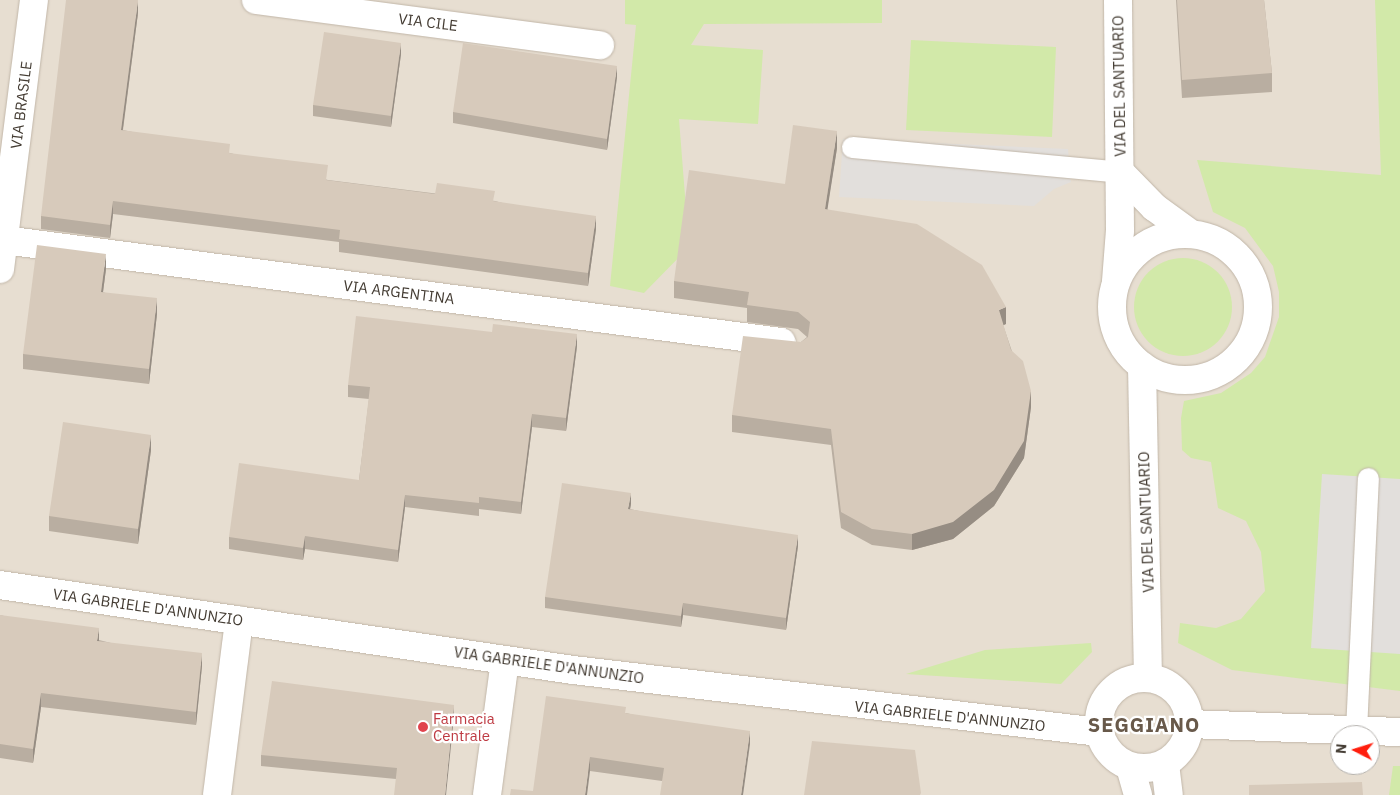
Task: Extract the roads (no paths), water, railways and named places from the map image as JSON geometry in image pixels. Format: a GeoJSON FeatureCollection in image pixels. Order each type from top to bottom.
{"type":"FeatureCollection","features":[{"type":"Feature","properties":{"kind":"street","name":"VIA BRASILE"},"geometry":{"type":"LineString","coordinates":[[0,269],[4,240],[5,190],[34,0]]}},
{"type":"Feature","properties":{"kind":"street","name":"VIA CILE"},"geometry":{"type":"LineString","coordinates":[[256,0],[600,45]]}},
{"type":"Feature","properties":{"kind":"street","name":"VIA DEL SANTUARIO"},"geometry":{"type":"LineString","coordinates":[[1115,285],[1120,172],[1118,0]]}},
{"type":"Feature","properties":{"kind":"street","name":"VIA DEL SANTUARIO"},"geometry":{"type":"LineString","coordinates":[[1120,172],[1154,208],[1191,234]]}},
{"type":"Feature","properties":{"kind":"street"},"geometry":{"type":"LineString","coordinates":[[1191,234],[1224,245],[1248,270],[1258,303],[1251,337],[1231,364],[1200,379],[1165,378],[1142,366],[1117,334],[1115,285],[1135,254],[1152,242],[1191,234]]}},
{"type":"Feature","properties":{"kind":"street","name":"VIA ARGENTINA"},"geometry":{"type":"LineString","coordinates":[[4,240],[794,344]]}},
{"type":"Feature","properties":{"kind":"street","name":"VIA DEL SANTUARIO"},"geometry":{"type":"LineString","coordinates":[[1142,366],[1148,678]]}},
{"type":"Feature","properties":{"kind":"street","name":"VIA GABRIELE D'ANNUNZIO"},"geometry":{"type":"LineString","coordinates":[[0,585],[505,660],[876,708],[1099,732]]}},
{"type":"Feature","properties":{"kind":"street"},"geometry":{"type":"LineString","coordinates":[[217,795],[239,620]]}},
{"type":"Feature","properties":{"kind":"street"},"geometry":{"type":"LineString","coordinates":[[487,795],[505,660]]}},
{"type":"Feature","properties":{"kind":"street"},"geometry":{"type":"LineString","coordinates":[[1148,678],[1178,693],[1190,724],[1183,748],[1165,764],[1130,767],[1110,754],[1099,732],[1102,704],[1110,693],[1121,684],[1148,678]]}},
{"type":"Feature","properties":{"kind":"street"},"geometry":{"type":"LineString","coordinates":[[1190,724],[1330,729]]}},
{"type":"Feature","properties":{"kind":"street"},"geometry":{"type":"LineString","coordinates":[[1380,731],[1400,732]]}},
{"type":"Feature","properties":{"kind":"street"},"geometry":{"type":"LineString","coordinates":[[1165,764],[1168,795]]}},
{"type":"Feature","properties":{"kind":"street"},"geometry":{"type":"LineString","coordinates":[[1130,767],[1138,795]]}},
{"type":"Feature","properties":{"kind":"lane"},"geometry":{"type":"LineString","coordinates":[[852,147],[1120,172]]}},
{"type":"Feature","properties":{"kind":"lane"},"geometry":{"type":"LineString","coordinates":[[1356,725],[1368,478]]}},
{"type":"Feature","properties":{"kind":"place","name":"Farmacia Centrale"},"geometry":{"type":"Point","coordinates":[423,727]}},
{"type":"Feature","properties":{"kind":"district","name":"SEGGIANO"},"geometry":{"type":"Point","coordinates":[1144,724]}}]}
